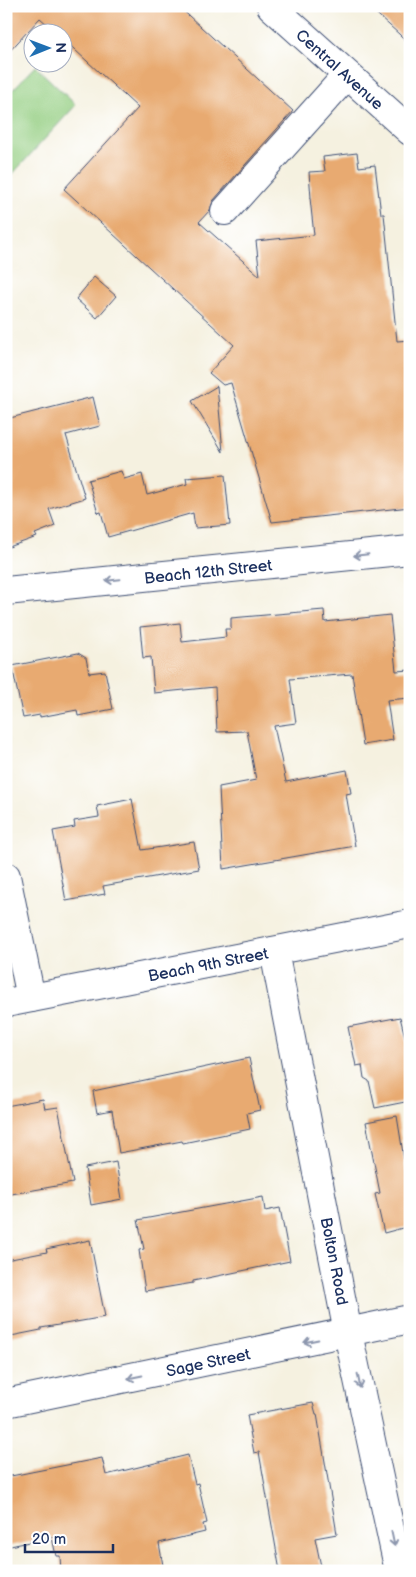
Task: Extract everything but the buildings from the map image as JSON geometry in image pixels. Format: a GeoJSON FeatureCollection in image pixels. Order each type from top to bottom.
{"type":"FeatureCollection","features":[{"type":"Feature","properties":{"kind":"street","name":"Central Avenue"},"geometry":{"type":"LineString","coordinates":[[271,6],[347,75],[407,124]]}},
{"type":"Feature","properties":{"kind":"street"},"geometry":{"type":"LineString","coordinates":[[225,211],[347,75]]}},
{"type":"Feature","properties":{"kind":"street","name":"Beach 12th Street"},"geometry":{"type":"LineString","coordinates":[[6,591],[410,550]]}},
{"type":"Feature","properties":{"kind":"street"},"geometry":{"type":"LineString","coordinates":[[6,876],[19,1001]]}},
{"type":"Feature","properties":{"kind":"street","name":"Beach 9th Street"},"geometry":{"type":"LineString","coordinates":[[19,1001],[410,924]]}},
{"type":"Feature","properties":{"kind":"street","name":"Bolton Road"},"geometry":{"type":"LineString","coordinates":[[274,951],[348,1333],[400,1571]]}},
{"type":"Feature","properties":{"kind":"street","name":"Sage Street"},"geometry":{"type":"LineString","coordinates":[[6,1403],[410,1319]]}},
{"type":"Feature","properties":{"kind":"green space"},"geometry":{"type":"Polygon","coordinates":[[[29,72],[41,72],[76,105],[7,180],[6,97],[29,72]]]}}]}
